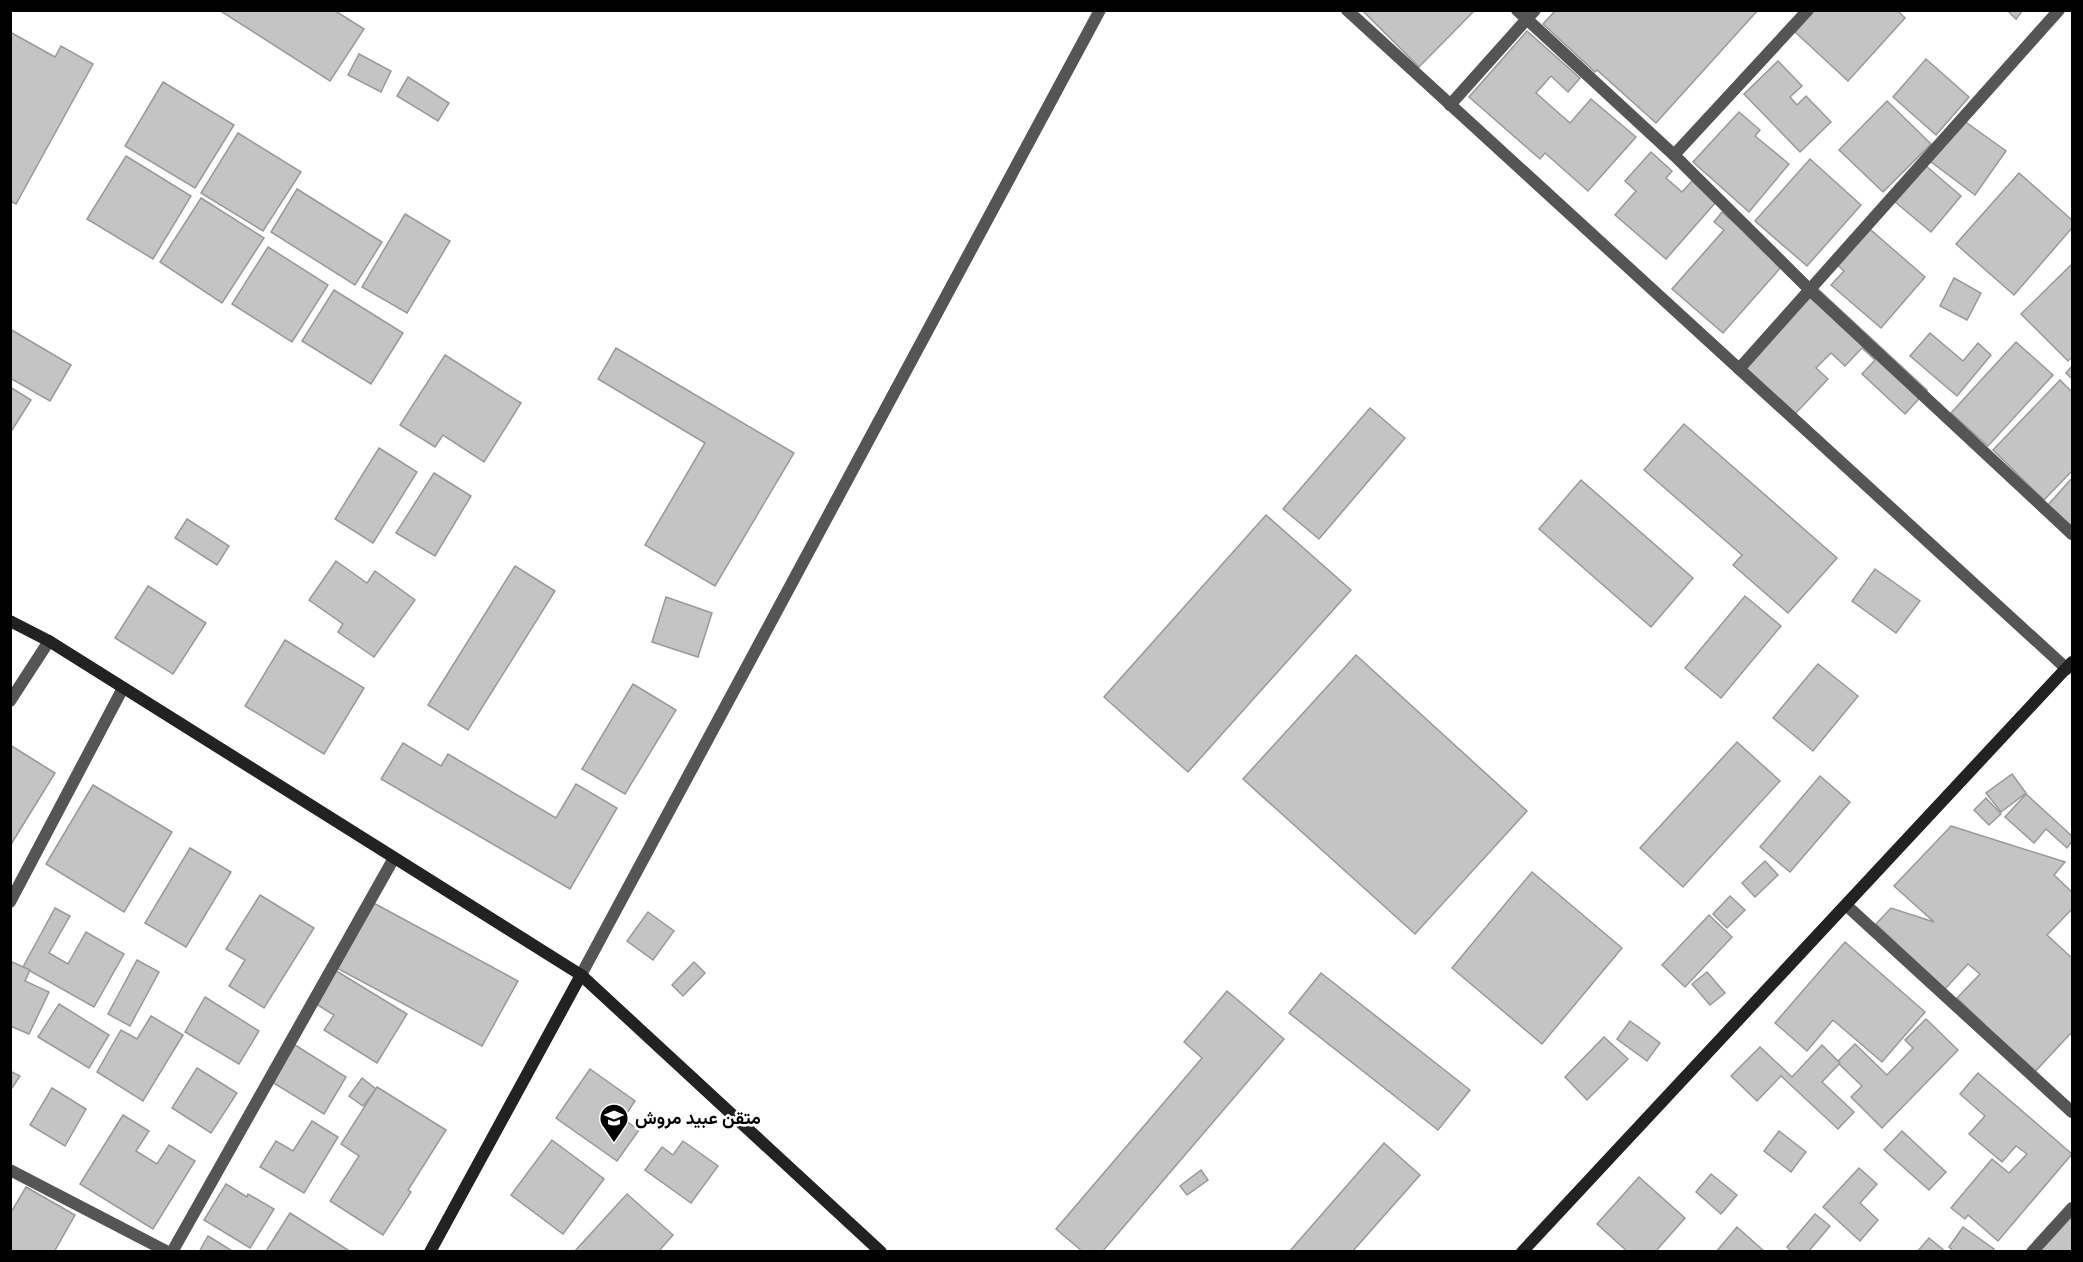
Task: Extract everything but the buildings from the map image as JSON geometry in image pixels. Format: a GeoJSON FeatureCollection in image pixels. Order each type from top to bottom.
{"type":"FeatureCollection","features":[{"type":"Feature","properties":{"kind":"street"},"geometry":{"type":"LineString","coordinates":[[430,1251],[1100,10]]}},
{"type":"Feature","properties":{"kind":"street"},"geometry":{"type":"LineString","coordinates":[[1347,10],[1739,369],[2070,665],[1522,1251]]}},
{"type":"Feature","properties":{"kind":"street"},"geometry":{"type":"LineString","coordinates":[[1517,10],[1531,15],[1810,290],[2073,534]]}},
{"type":"Feature","properties":{"kind":"street"},"geometry":{"type":"LineString","coordinates":[[1674,155],[1808,10]]}},
{"type":"Feature","properties":{"kind":"street"},"geometry":{"type":"LineString","coordinates":[[1739,369],[2059,10]]}},
{"type":"Feature","properties":{"kind":"street"},"geometry":{"type":"LineString","coordinates":[[1450,105],[1531,15]]}},
{"type":"Feature","properties":{"kind":"street"},"geometry":{"type":"LineString","coordinates":[[10,621],[49,641],[581,975],[881,1251]]}},
{"type":"Feature","properties":{"kind":"street"},"geometry":{"type":"LineString","coordinates":[[10,701],[49,641]]}},
{"type":"Feature","properties":{"kind":"street"},"geometry":{"type":"LineString","coordinates":[[10,902],[123,688]]}},
{"type":"Feature","properties":{"kind":"street"},"geometry":{"type":"LineString","coordinates":[[10,1170],[170,1251],[394,858]]}},
{"type":"Feature","properties":{"kind":"street"},"geometry":{"type":"LineString","coordinates":[[1846,905],[2073,1112]]}},
{"type":"Feature","properties":{"kind":"street"},"geometry":{"type":"LineString","coordinates":[[2032,1251],[2073,1208]]}},
{"type":"Feature","properties":{"kind":"place","name":"متقن عبيد مروش"},"geometry":{"type":"Point","coordinates":[614,1144]}}]}
